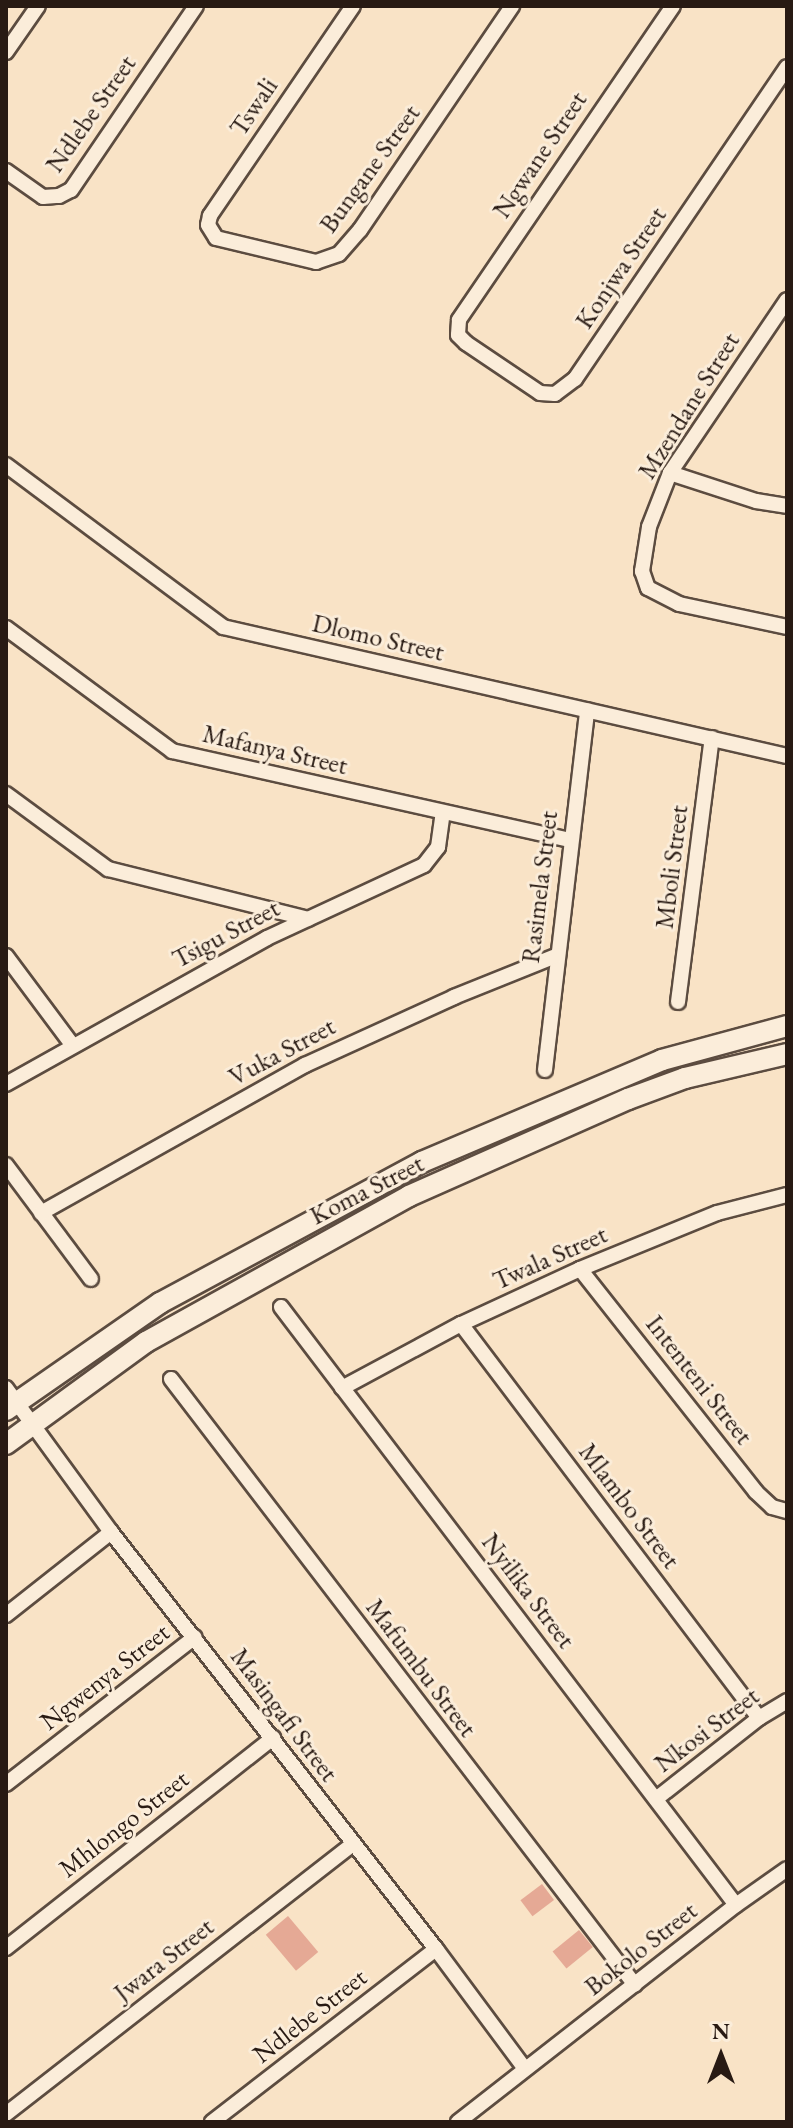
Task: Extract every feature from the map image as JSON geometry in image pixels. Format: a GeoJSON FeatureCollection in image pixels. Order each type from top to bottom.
{"type":"FeatureCollection","features":[{"type":"Feature","properties":{"kind":"main road","name":"Koma Street"},"geometry":{"type":"LineString","coordinates":[[10,1400],[160,1303],[422,1162],[662,1060],[787,1026]]}},
{"type":"Feature","properties":{"kind":"main road","name":"Koma Street"},"geometry":{"type":"LineString","coordinates":[[6,1444],[146,1342],[409,1196],[628,1099],[685,1078],[787,1054]]}},
{"type":"Feature","properties":{"kind":"street"},"geometry":{"type":"LineString","coordinates":[[6,52],[38,6]]}},
{"type":"Feature","properties":{"kind":"street","name":"Ndlebe Street"},"geometry":{"type":"LineString","coordinates":[[6,171],[43,197],[59,196],[71,190],[196,6]]}},
{"type":"Feature","properties":{"kind":"street","name":"Tswali"},"geometry":{"type":"LineString","coordinates":[[216,238],[208,225],[210,216],[353,6]]}},
{"type":"Feature","properties":{"kind":"street","name":"Bungane Street"},"geometry":{"type":"LineString","coordinates":[[216,238],[316,262],[339,254],[360,230],[512,6]]}},
{"type":"Feature","properties":{"kind":"street","name":"Ngwane Street"},"geometry":{"type":"LineString","coordinates":[[458,335],[463,311],[673,6]]}},
{"type":"Feature","properties":{"kind":"street","name":"Konjwa Street"},"geometry":{"type":"LineString","coordinates":[[458,335],[540,393],[555,394],[564,389],[575,379],[787,67]]}},
{"type":"Feature","properties":{"kind":"street","name":"Mzendane Street"},"geometry":{"type":"LineString","coordinates":[[787,300],[670,473],[655,507],[645,544],[642,571],[648,588],[679,604],[787,627]]}},
{"type":"Feature","properties":{"kind":"street","name":"Dlomo Street"},"geometry":{"type":"LineString","coordinates":[[6,465],[223,627],[787,756]]}},
{"type":"Feature","properties":{"kind":"street"},"geometry":{"type":"LineString","coordinates":[[670,473],[756,501],[787,506]]}},
{"type":"Feature","properties":{"kind":"street","name":"Mafanya Street"},"geometry":{"type":"LineString","coordinates":[[6,628],[166,748],[569,840]]}},
{"type":"Feature","properties":{"kind":"street","name":"Rasimela Street"},"geometry":{"type":"LineString","coordinates":[[545,1070],[569,840],[587,710]]}},
{"type":"Feature","properties":{"kind":"street","name":"Mboli Street"},"geometry":{"type":"LineString","coordinates":[[678,1002],[712,738]]}},
{"type":"Feature","properties":{"kind":"street"},"geometry":{"type":"LineString","coordinates":[[6,794],[108,869],[308,919]]}},
{"type":"Feature","properties":{"kind":"street","name":"Tsigu Street"},"geometry":{"type":"LineString","coordinates":[[6,1084],[308,919],[424,865],[438,847],[443,812]]}},
{"type":"Feature","properties":{"kind":"street"},"geometry":{"type":"LineString","coordinates":[[6,956],[73,1046]]}},
{"type":"Feature","properties":{"kind":"street","name":"Vuka Street"},"geometry":{"type":"LineString","coordinates":[[41,1213],[305,1065],[454,997],[556,956]]}},
{"type":"Feature","properties":{"kind":"street"},"geometry":{"type":"LineString","coordinates":[[6,1165],[91,1279]]}},
{"type":"Feature","properties":{"kind":"street","name":"Twala Street"},"geometry":{"type":"LineString","coordinates":[[342,1388],[461,1324],[580,1269],[717,1213],[787,1195]]}},
{"type":"Feature","properties":{"kind":"street","name":"Intenteni Street"},"geometry":{"type":"LineString","coordinates":[[580,1269],[761,1497],[772,1507],[787,1511]]}},
{"type":"Feature","properties":{"kind":"street","name":"Nyilika Street"},"geometry":{"type":"LineString","coordinates":[[281,1307],[736,1905]]}},
{"type":"Feature","properties":{"kind":"street","name":"Mlambo Street"},"geometry":{"type":"LineString","coordinates":[[461,1324],[759,1718]]}},
{"type":"Feature","properties":{"kind":"street","name":"Mafumbu Street"},"geometry":{"type":"LineString","coordinates":[[171,1379],[635,1985]]}},
{"type":"Feature","properties":{"kind":"street","name":"Masingafi Street"},"geometry":{"type":"LineString","coordinates":[[10,1400],[33,1425],[111,1532],[436,1949],[525,2069]]}},
{"type":"Feature","properties":{"kind":"street"},"geometry":{"type":"LineString","coordinates":[[6,1615],[111,1532]]}},
{"type":"Feature","properties":{"kind":"street","name":"Ngwenya Street"},"geometry":{"type":"LineString","coordinates":[[6,1784],[195,1637]]}},
{"type":"Feature","properties":{"kind":"street","name":"Nkosi Street"},"geometry":{"type":"LineString","coordinates":[[656,1799],[759,1718],[787,1701]]}},
{"type":"Feature","properties":{"kind":"street","name":"Mhlongo Street"},"geometry":{"type":"LineString","coordinates":[[6,1948],[273,1738]]}},
{"type":"Feature","properties":{"kind":"street","name":"Jwara Street"},"geometry":{"type":"LineString","coordinates":[[6,2114],[352,1845]]}},
{"type":"Feature","properties":{"kind":"street","name":"Bokolo Street"},"geometry":{"type":"LineString","coordinates":[[458,2122],[736,1905],[787,1869]]}},
{"type":"Feature","properties":{"kind":"street","name":"Ndlebe Street"},"geometry":{"type":"LineString","coordinates":[[212,2122],[436,1949]]}},
{"type":"Feature","properties":{"kind":"building"},"geometry":{"type":"Polygon","coordinates":[[[542,1884],[554,1900],[532,1916],[520,1900],[542,1884]]]}},
{"type":"Feature","properties":{"kind":"building"},"geometry":{"type":"Polygon","coordinates":[[[288,1916],[318,1952],[296,1971],[266,1935],[288,1916]]]}},
{"type":"Feature","properties":{"kind":"building"},"geometry":{"type":"Polygon","coordinates":[[[579,1930],[593,1947],[566,1968],[553,1951],[579,1930]]]}}]}
